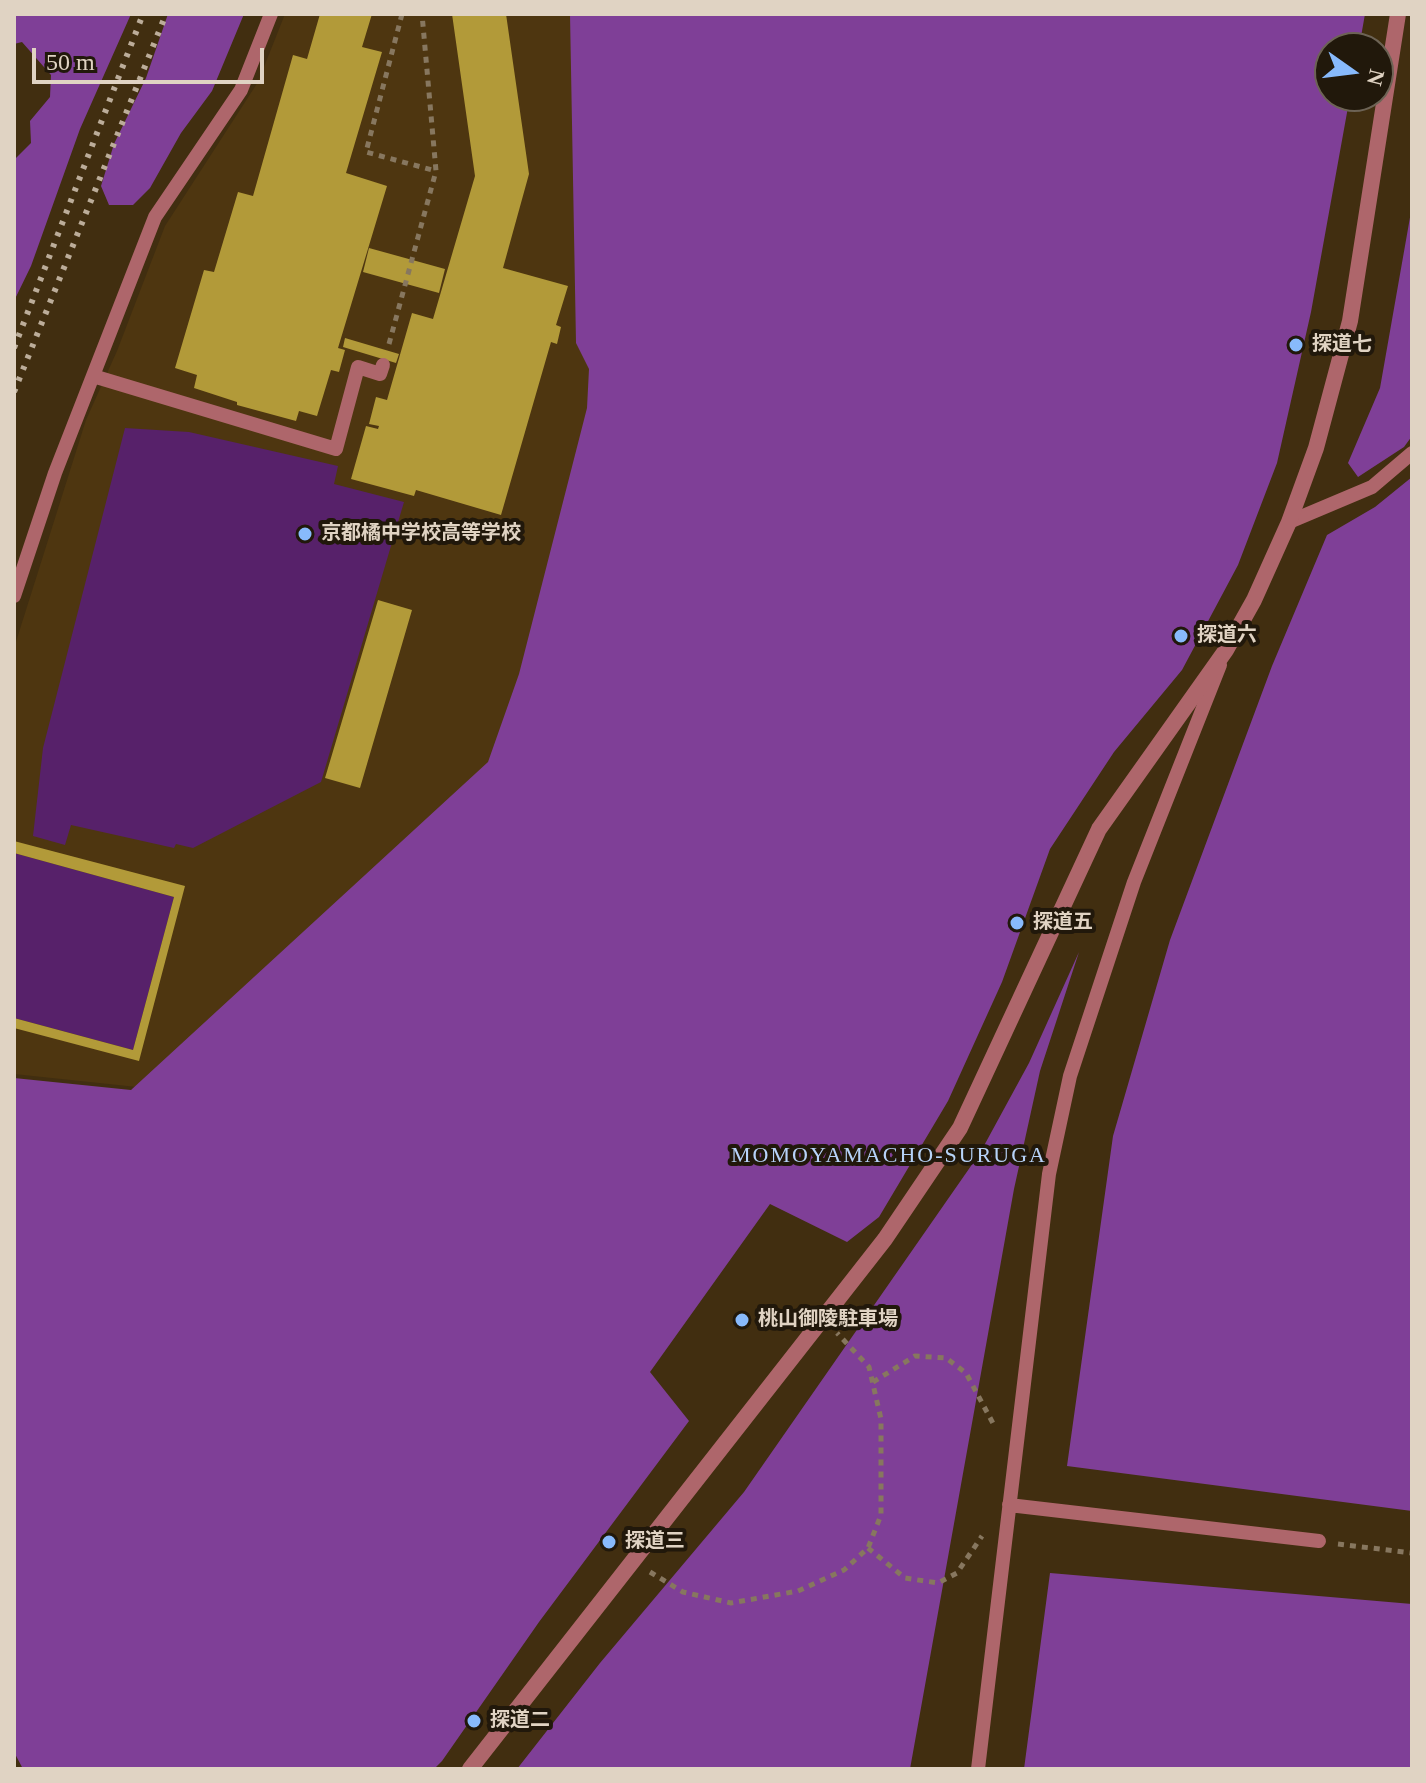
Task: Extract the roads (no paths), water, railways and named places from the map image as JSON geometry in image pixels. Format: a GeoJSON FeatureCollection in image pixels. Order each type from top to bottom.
{"type":"FeatureCollection","features":[{"type":"Feature","properties":{"kind":"street"},"geometry":{"type":"LineString","coordinates":[[470,1769],[885,1239],[960,1128],[1099,829],[1226,650],[1289,522],[1316,448],[1350,321],[1398,14]]}},
{"type":"Feature","properties":{"kind":"lane"},"geometry":{"type":"LineString","coordinates":[[14,596],[55,473],[155,217],[241,90],[271,14]]}},
{"type":"Feature","properties":{"kind":"lane"},"geometry":{"type":"LineString","coordinates":[[93,376],[336,449],[358,367],[380,374],[383,365]]}},
{"type":"Feature","properties":{"kind":"lane"},"geometry":{"type":"LineString","coordinates":[[1289,522],[1372,487],[1412,453]]}},
{"type":"Feature","properties":{"kind":"lane"},"geometry":{"type":"LineString","coordinates":[[978,1769],[1049,1174],[1070,1076],[1134,882],[1226,650]]}},
{"type":"Feature","properties":{"kind":"lane"},"geometry":{"type":"LineString","coordinates":[[1009,1505],[1319,1541]]}},
{"type":"Feature","properties":{"kind":"railway"},"geometry":{"type":"LineString","coordinates":[[14,348],[143,14]]}},
{"type":"Feature","properties":{"kind":"railway"},"geometry":{"type":"LineString","coordinates":[[14,392],[166,14]]}},
{"type":"Feature","properties":{"kind":"place","name":"探道七"},"geometry":{"type":"Point","coordinates":[1296,345]}},
{"type":"Feature","properties":{"kind":"place","name":"京都橘中学校高等学校"},"geometry":{"type":"Point","coordinates":[305,534]}},
{"type":"Feature","properties":{"kind":"place","name":"探道六"},"geometry":{"type":"Point","coordinates":[1181,636]}},
{"type":"Feature","properties":{"kind":"place","name":"探道五"},"geometry":{"type":"Point","coordinates":[1017,923]}},
{"type":"Feature","properties":{"kind":"place","name":"桃山御陵駐車場"},"geometry":{"type":"Point","coordinates":[742,1320]}},
{"type":"Feature","properties":{"kind":"place","name":"探道三"},"geometry":{"type":"Point","coordinates":[609,1542]}},
{"type":"Feature","properties":{"kind":"place","name":"探道二"},"geometry":{"type":"Point","coordinates":[474,1721]}},
{"type":"Feature","properties":{"kind":"district","name":"MOMOYAMACHO-SURUGA"},"geometry":{"type":"Point","coordinates":[889,1156]}}]}
